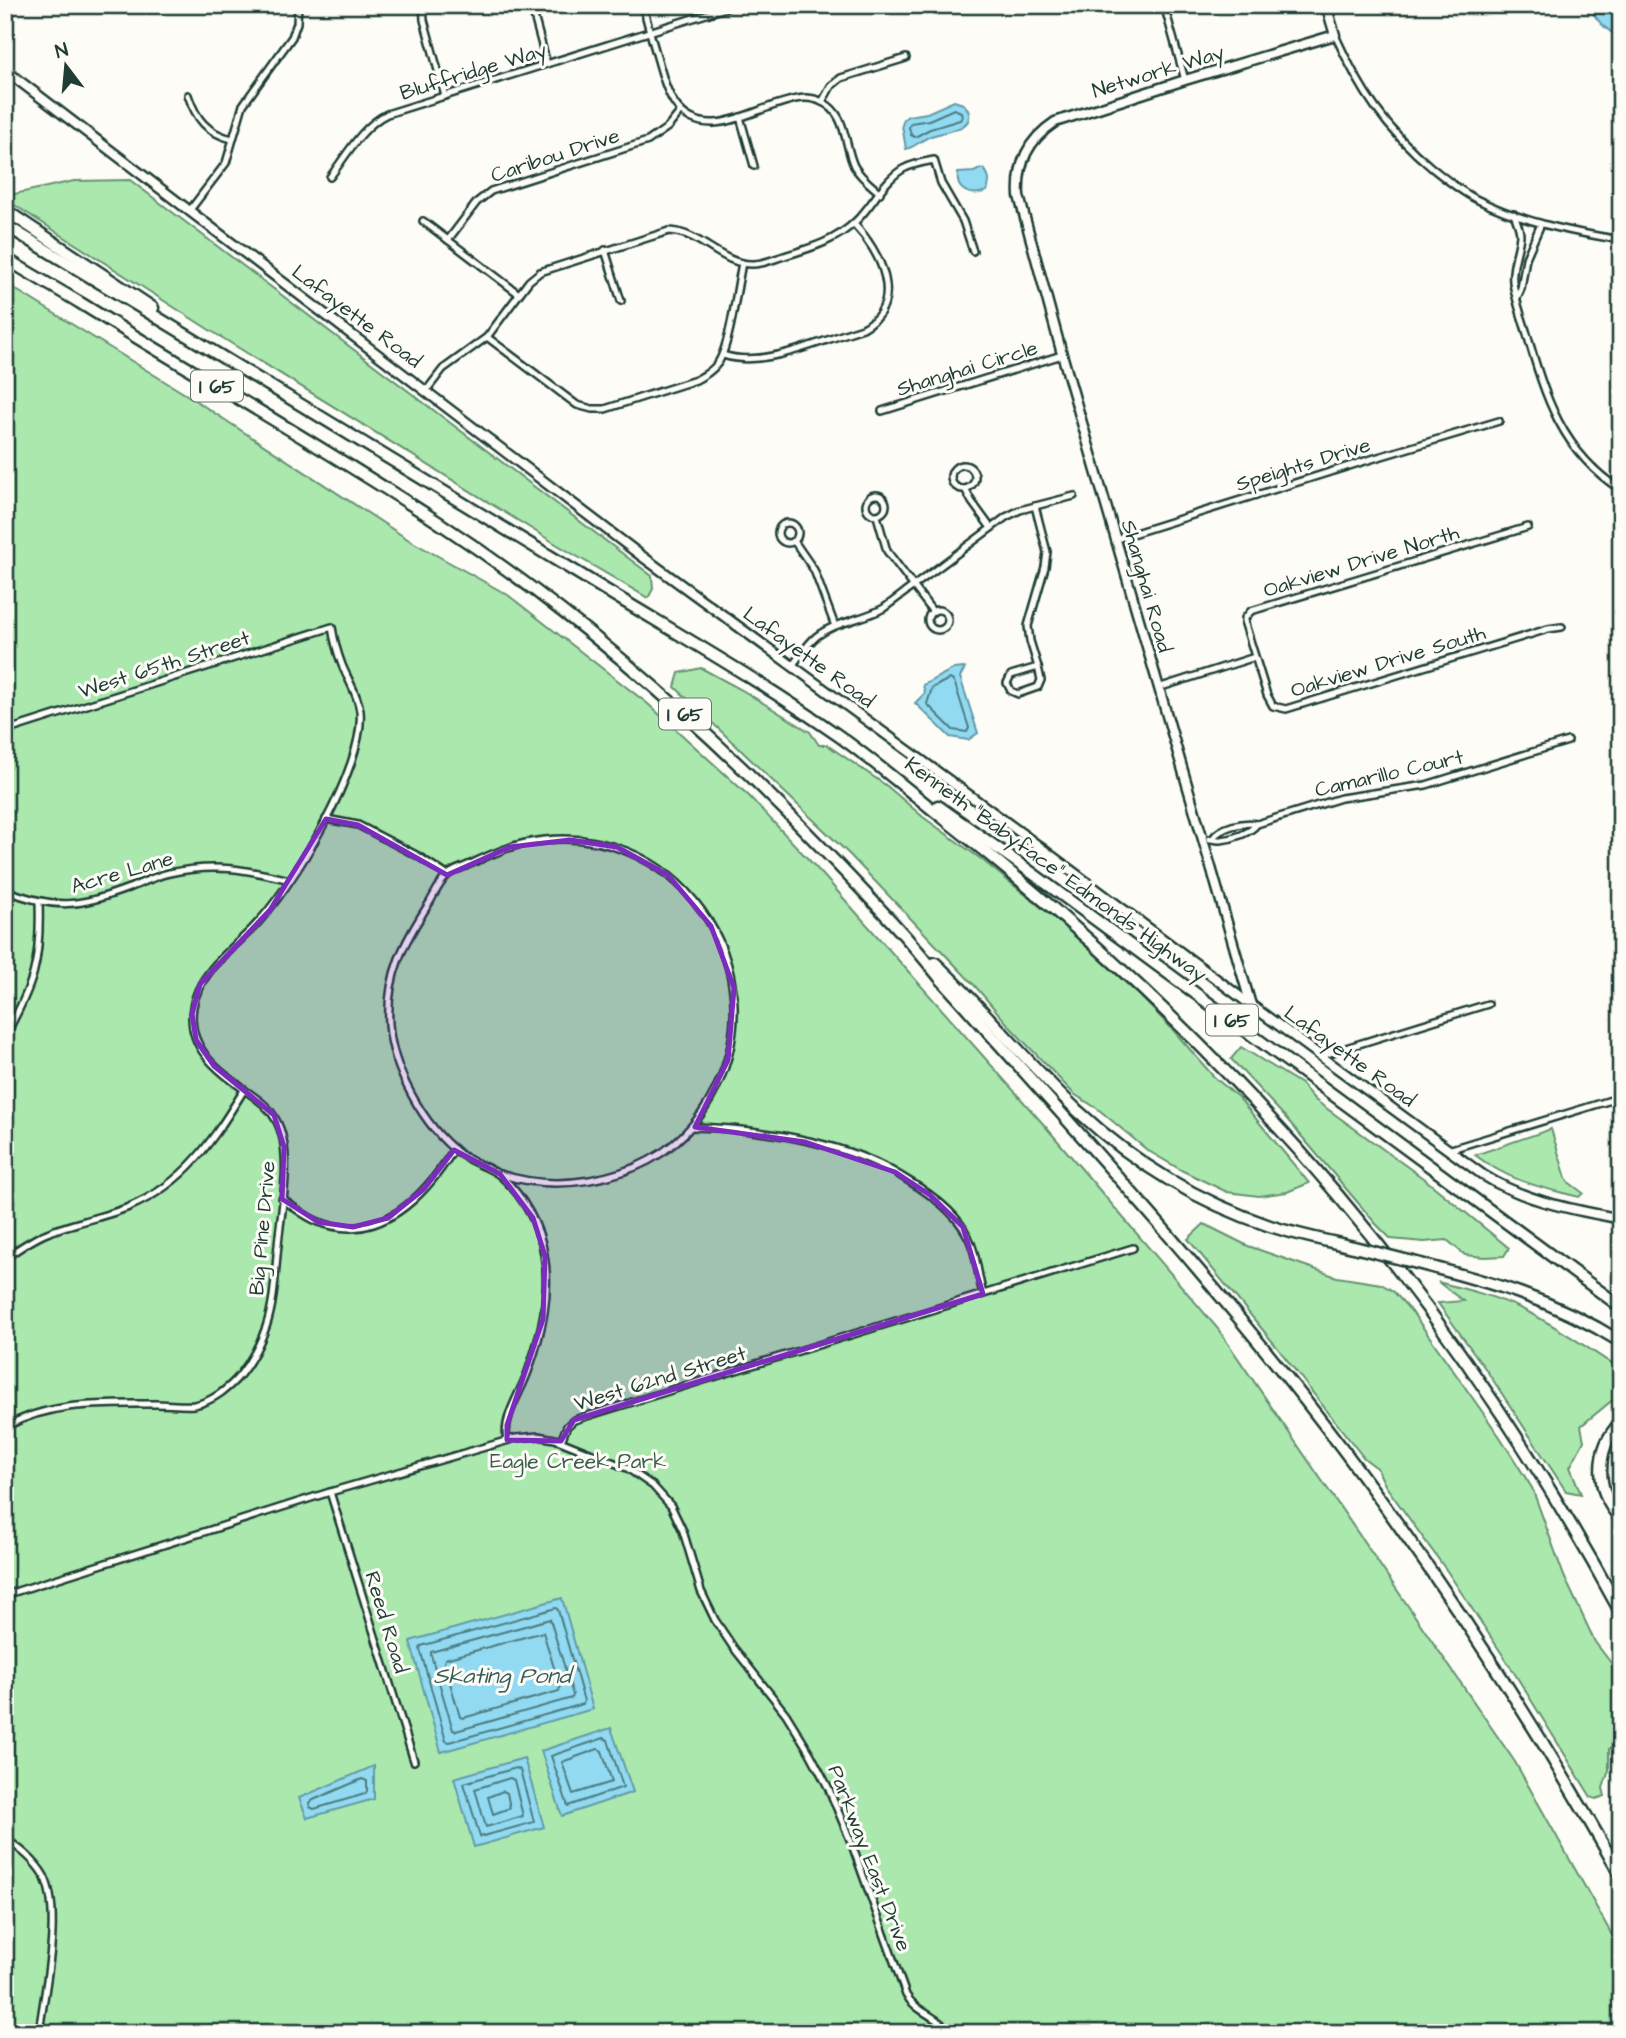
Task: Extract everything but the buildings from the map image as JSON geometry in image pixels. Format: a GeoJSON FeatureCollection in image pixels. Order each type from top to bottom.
{"type":"FeatureCollection","features":[{"type":"Feature","properties":{"kind":"highway"},"geometry":{"type":"LineString","coordinates":[[5,209],[144,302],[183,332]]}},
{"type":"Feature","properties":{"kind":"highway","name":"I 65"},"geometry":{"type":"LineString","coordinates":[[5,225],[476,509],[840,737]]}},
{"type":"Feature","properties":{"kind":"highway","name":"I 65"},"geometry":{"type":"LineString","coordinates":[[8,260],[439,523],[543,598],[643,677],[773,797],[1077,1110],[1132,1155],[1185,1188],[1231,1211],[1272,1226],[1495,1283],[1584,1321],[1621,1342]]}},
{"type":"Feature","properties":{"kind":"highway"},"geometry":{"type":"LineString","coordinates":[[840,737],[1003,865],[1094,944],[1235,1080],[1318,1172],[1410,1287],[1491,1400],[1553,1496],[1621,1613]]}},
{"type":"Feature","properties":{"kind":"highway","name":"Kenneth \"Babyface\" Edmonds Highway"},"geometry":{"type":"LineString","coordinates":[[840,737],[1049,885],[1621,1307]]}},
{"type":"Feature","properties":{"kind":"highway"},"geometry":{"type":"LineString","coordinates":[[914,944],[940,978],[1204,1278],[1280,1368],[1342,1448],[1438,1581],[1501,1675],[1555,1761],[1621,1876]]}},
{"type":"Feature","properties":{"kind":"highway"},"geometry":{"type":"LineString","coordinates":[[1621,1422],[1605,1445],[1601,1472],[1606,1498],[1621,1519]]}},
{"type":"Feature","properties":{"kind":"main road"},"geometry":{"type":"LineString","coordinates":[[1326,5],[1335,35]]}},
{"type":"Feature","properties":{"kind":"main road","name":"Network Way"},"geometry":{"type":"LineString","coordinates":[[1018,175],[1030,145],[1041,132],[1055,122],[1335,35]]}},
{"type":"Feature","properties":{"kind":"main road","name":"Lafayette Road"},"geometry":{"type":"LineString","coordinates":[[5,70],[639,554],[1491,1181],[1520,1195],[1551,1205],[1621,1219]]}},
{"type":"Feature","properties":{"kind":"main road","name":"Shanghai Road"},"geometry":{"type":"LineString","coordinates":[[1018,175],[1019,196],[1062,355],[1251,1005]]}},
{"type":"Feature","properties":{"kind":"street"},"geometry":{"type":"LineString","coordinates":[[190,210],[223,166],[243,105],[292,37],[297,23],[298,5]]}},
{"type":"Feature","properties":{"kind":"street"},"geometry":{"type":"LineString","coordinates":[[423,5],[424,20],[445,96]]}},
{"type":"Feature","properties":{"kind":"street"},"geometry":{"type":"LineString","coordinates":[[531,5],[547,64]]}},
{"type":"Feature","properties":{"kind":"street"},"geometry":{"type":"LineString","coordinates":[[643,5],[668,93],[681,111],[692,119],[719,122],[796,99],[811,98],[822,102],[839,117],[855,168],[880,193]]}},
{"type":"Feature","properties":{"kind":"street","name":"Bluffridge Way"},"geometry":{"type":"LineString","coordinates":[[330,177],[379,118],[734,5]]}},
{"type":"Feature","properties":{"kind":"street"},"geometry":{"type":"LineString","coordinates":[[1164,5],[1185,80]]}},
{"type":"Feature","properties":{"kind":"street"},"geometry":{"type":"LineString","coordinates":[[1335,35],[1368,99],[1399,138],[1452,184],[1479,200],[1541,224],[1621,240]]}},
{"type":"Feature","properties":{"kind":"street"},"geometry":{"type":"LineString","coordinates":[[822,102],[831,86],[841,78],[906,58]]}},
{"type":"Feature","properties":{"kind":"street"},"geometry":{"type":"LineString","coordinates":[[188,95],[203,125],[214,133],[232,139]]}},
{"type":"Feature","properties":{"kind":"street","name":"Caribou Drive"},"geometry":{"type":"LineString","coordinates":[[448,240],[477,202],[491,191],[648,141],[668,127],[681,111]]}},
{"type":"Feature","properties":{"kind":"street"},"geometry":{"type":"LineString","coordinates":[[740,117],[754,166]]}},
{"type":"Feature","properties":{"kind":"street"},"geometry":{"type":"LineString","coordinates":[[426,391],[443,369],[487,337],[531,279],[540,272],[660,232],[676,231],[692,236],[727,258],[758,264],[817,246],[841,234],[854,224],[902,170],[912,165],[934,160],[941,183],[964,223],[973,251]]}},
{"type":"Feature","properties":{"kind":"street"},"geometry":{"type":"LineString","coordinates":[[1514,214],[1520,234],[1513,284],[1541,385],[1567,438],[1593,467],[1621,490]]}},
{"type":"Feature","properties":{"kind":"street"},"geometry":{"type":"LineString","coordinates":[[422,221],[519,294]]}},
{"type":"Feature","properties":{"kind":"street"},"geometry":{"type":"LineString","coordinates":[[723,355],[742,359],[765,358],[863,328],[876,319],[885,303],[886,283],[875,250],[854,224]]}},
{"type":"Feature","properties":{"kind":"street"},"geometry":{"type":"LineString","coordinates":[[1517,298],[1526,258],[1541,224]]}},
{"type":"Feature","properties":{"kind":"street"},"geometry":{"type":"LineString","coordinates":[[605,250],[621,301]]}},
{"type":"Feature","properties":{"kind":"street"},"geometry":{"type":"LineString","coordinates":[[487,337],[569,400],[593,409],[609,408],[696,380],[716,366],[723,355],[742,263]]}},
{"type":"Feature","properties":{"kind":"street","name":"Shanghai Circle"},"geometry":{"type":"LineString","coordinates":[[882,411],[1062,355]]}},
{"type":"Feature","properties":{"kind":"street","name":"Speights Drive"},"geometry":{"type":"LineString","coordinates":[[1116,539],[1499,421]]}},
{"type":"Feature","properties":{"kind":"street"},"geometry":{"type":"LineString","coordinates":[[961,466],[969,467],[974,475],[973,483],[965,489],[957,488],[952,481],[952,472],[961,466]]}},
{"type":"Feature","properties":{"kind":"street"},"geometry":{"type":"LineString","coordinates":[[965,489],[991,528]]}},
{"type":"Feature","properties":{"kind":"street"},"geometry":{"type":"LineString","coordinates":[[792,666],[817,636],[835,626],[875,613],[1016,512],[1074,496]]}},
{"type":"Feature","properties":{"kind":"street"},"geometry":{"type":"LineString","coordinates":[[1035,506],[1047,552],[1028,626],[1030,641],[1038,667],[1041,680],[1038,687],[1018,694],[1010,691],[1007,682],[1011,675],[1038,667]]}},
{"type":"Feature","properties":{"kind":"street"},"geometry":{"type":"LineString","coordinates":[[877,516],[887,551],[933,612]]}},
{"type":"Feature","properties":{"kind":"street","name":"Oakview Drive North"},"geometry":{"type":"LineString","coordinates":[[1255,657],[1245,624],[1245,618],[1251,611],[1528,527]]}},
{"type":"Feature","properties":{"kind":"street"},"geometry":{"type":"LineString","coordinates":[[794,541],[812,566],[835,626]]}},
{"type":"Feature","properties":{"kind":"street","name":"West 65th Street"},"geometry":{"type":"LineString","coordinates":[[5,731],[332,627]]}},
{"type":"Feature","properties":{"kind":"street","name":"Big Pine Drive"},"geometry":{"type":"LineString","coordinates":[[5,1427],[34,1413],[56,1408],[106,1404],[195,1405],[226,1389],[249,1362],[267,1324],[273,1296],[282,1199],[284,1160],[281,1130],[267,1107],[218,1070],[203,1054],[192,1027],[193,1005],[196,993],[206,976],[263,918],[290,880],[326,819],[349,765],[360,718],[358,702],[339,656],[332,627]]}},
{"type":"Feature","properties":{"kind":"street","name":"Oakview Drive South"},"geometry":{"type":"LineString","coordinates":[[1255,657],[1269,701],[1283,710],[1562,627]]}},
{"type":"Feature","properties":{"kind":"street"},"geometry":{"type":"LineString","coordinates":[[1158,688],[1255,657]]}},
{"type":"Feature","properties":{"kind":"street","name":"Camarillo Court"},"geometry":{"type":"LineString","coordinates":[[1203,841],[1213,838],[1219,840],[1251,831],[1257,824],[1341,798],[1433,783],[1568,741]]}},
{"type":"Feature","properties":{"kind":"street"},"geometry":{"type":"LineString","coordinates":[[326,819],[358,825],[418,856],[447,875]]}},
{"type":"Feature","properties":{"kind":"street"},"geometry":{"type":"LineString","coordinates":[[545,840],[576,840],[617,847],[634,854],[668,875],[690,895],[711,926],[725,955],[733,979],[735,1003],[732,1041],[724,1072],[705,1109],[675,1143],[653,1158],[607,1177],[547,1183],[525,1181],[472,1162],[433,1128],[415,1102],[396,1058],[389,1022],[391,984],[411,931],[447,875],[522,844],[545,840]]}},
{"type":"Feature","properties":{"kind":"street","name":"Acre Lane"},"geometry":{"type":"LineString","coordinates":[[5,890],[39,902],[65,905],[103,898],[160,876],[211,867],[240,868],[290,880]]}},
{"type":"Feature","properties":{"kind":"street"},"geometry":{"type":"LineString","coordinates":[[5,1036],[34,974],[39,943],[39,902]]}},
{"type":"Feature","properties":{"kind":"street"},"geometry":{"type":"LineString","coordinates":[[1320,1056],[1488,1004]]}},
{"type":"Feature","properties":{"kind":"street"},"geometry":{"type":"LineString","coordinates":[[5,1258],[46,1233],[129,1207],[168,1185],[186,1171],[208,1146],[244,1090]]}},
{"type":"Feature","properties":{"kind":"street"},"geometry":{"type":"LineString","coordinates":[[1448,1150],[1621,1097]]}},
{"type":"Feature","properties":{"kind":"street"},"geometry":{"type":"LineString","coordinates":[[691,1128],[763,1134],[805,1142],[846,1151],[895,1172],[930,1195],[961,1224],[973,1247],[983,1294]]}},
{"type":"Feature","properties":{"kind":"street"},"geometry":{"type":"LineString","coordinates":[[282,1199],[311,1218],[333,1226],[353,1227],[380,1222],[397,1214],[415,1198],[454,1149]]}},
{"type":"Feature","properties":{"kind":"street"},"geometry":{"type":"LineString","coordinates":[[500,1174],[536,1225],[547,1272],[543,1320],[529,1371],[507,1425],[508,1440]]}},
{"type":"Feature","properties":{"kind":"street","name":"West 62nd Street"},"geometry":{"type":"LineString","coordinates":[[5,1594],[330,1492],[508,1440],[538,1436],[561,1441],[566,1426],[573,1420],[1133,1248]]}},
{"type":"Feature","properties":{"kind":"street","name":"Parkway East Drive"},"geometry":{"type":"LineString","coordinates":[[561,1441],[636,1472],[656,1488],[671,1506],[683,1531],[703,1594],[715,1620],[804,1741],[824,1779],[851,1842],[904,1992],[917,2008],[937,2019],[951,2033]]}},
{"type":"Feature","properties":{"kind":"street","name":"Reed Road"},"geometry":{"type":"LineString","coordinates":[[330,1492],[414,1761]]}},
{"type":"Feature","properties":{"kind":"street"},"geometry":{"type":"LineString","coordinates":[[5,1838],[35,1863],[46,1880],[51,1899],[51,1940],[39,2033]]}},
{"type":"Feature","properties":{"kind":"highlighted area"},"geometry":{"type":"Polygon","coordinates":[[[326,819],[358,825],[447,875],[510,847],[570,840],[617,847],[668,875],[711,926],[734,988],[728,1060],[695,1127],[805,1142],[895,1172],[930,1195],[963,1227],[983,1294],[574,1420],[561,1441],[507,1440],[507,1425],[543,1319],[545,1256],[533,1218],[500,1174],[454,1150],[424,1189],[388,1218],[353,1227],[318,1222],[282,1199],[284,1147],[274,1115],[214,1066],[196,1040],[192,1014],[200,984],[270,910],[326,819]]]}},
{"type":"Feature","properties":{"kind":"green space"},"geometry":{"type":"Polygon","coordinates":[[[130,180],[652,576],[653,589],[648,598],[208,329],[5,199],[5,196],[74,181],[130,180]]]}},
{"type":"Feature","properties":{"kind":"green space","name":"Eagle Creek Park"},"geometry":{"type":"Polygon","coordinates":[[[5,283],[190,397],[409,540],[508,595],[648,704],[749,796],[823,875],[1045,1126],[1218,1329],[1515,1762],[1621,1951],[1621,2033],[5,2033],[5,283]]]}},
{"type":"Feature","properties":{"kind":"green space"},"geometry":{"type":"Polygon","coordinates":[[[701,668],[810,732],[819,745],[827,745],[887,786],[1067,928],[1142,998],[1214,1077],[1239,1098],[1309,1183],[1287,1192],[1259,1196],[1227,1192],[1147,1150],[1098,1109],[1074,1094],[850,855],[675,687],[679,673],[701,668]]]}},
{"type":"Feature","properties":{"kind":"green space"},"geometry":{"type":"Polygon","coordinates":[[[1241,1047],[1301,1084],[1315,1100],[1427,1181],[1509,1248],[1504,1256],[1465,1255],[1447,1240],[1424,1242],[1391,1239],[1231,1059],[1241,1047]]]}},
{"type":"Feature","properties":{"kind":"green space"},"geometry":{"type":"Polygon","coordinates":[[[1551,1129],[1567,1181],[1583,1193],[1579,1197],[1512,1177],[1475,1155],[1551,1129]]]}},
{"type":"Feature","properties":{"kind":"green space"},"geometry":{"type":"Polygon","coordinates":[[[1204,1224],[1248,1246],[1337,1277],[1381,1284],[1393,1291],[1412,1312],[1500,1437],[1532,1488],[1564,1576],[1595,1642],[1621,1676],[1621,1744],[1609,1749],[1609,1770],[1603,1788],[1605,1796],[1596,1799],[1591,1797],[1510,1666],[1447,1571],[1385,1485],[1377,1468],[1364,1458],[1188,1239],[1204,1224]]]}},
{"type":"Feature","properties":{"kind":"green space"},"geometry":{"type":"Polygon","coordinates":[[[1438,1282],[1490,1296],[1520,1308],[1559,1329],[1621,1370],[1621,1393],[1581,1426],[1584,1441],[1570,1467],[1581,1494],[1566,1491],[1487,1371],[1438,1303],[1463,1301],[1438,1282]]]}},
{"type":"Feature","properties":{"kind":"water"},"geometry":{"type":"Polygon","coordinates":[[[1588,5],[1621,5],[1621,37],[1602,24],[1588,5]]]}},
{"type":"Feature","properties":{"kind":"water"},"geometry":{"type":"Polygon","coordinates":[[[954,101],[968,110],[969,117],[963,126],[931,136],[906,149],[902,125],[904,119],[927,113],[954,101]]]}},
{"type":"Feature","properties":{"kind":"water"},"geometry":{"type":"Polygon","coordinates":[[[984,169],[988,177],[987,191],[970,193],[962,189],[958,173],[984,169]]]}},
{"type":"Feature","properties":{"kind":"water"},"geometry":{"type":"Polygon","coordinates":[[[965,668],[960,677],[978,733],[968,740],[950,737],[915,703],[925,693],[923,685],[953,669],[965,668]]]}},
{"type":"Feature","properties":{"kind":"water","name":"Skating Pond"},"geometry":{"type":"Polygon","coordinates":[[[562,1598],[593,1709],[441,1752],[410,1641],[562,1598]]]}},
{"type":"Feature","properties":{"kind":"water"},"geometry":{"type":"Polygon","coordinates":[[[611,1728],[633,1792],[562,1816],[541,1751],[611,1728]]]}},
{"type":"Feature","properties":{"kind":"water"},"geometry":{"type":"Polygon","coordinates":[[[524,1758],[544,1827],[474,1847],[454,1778],[524,1758]]]}},
{"type":"Feature","properties":{"kind":"water"},"geometry":{"type":"Polygon","coordinates":[[[374,1766],[374,1799],[307,1818],[299,1798],[374,1766]]]}}]}
